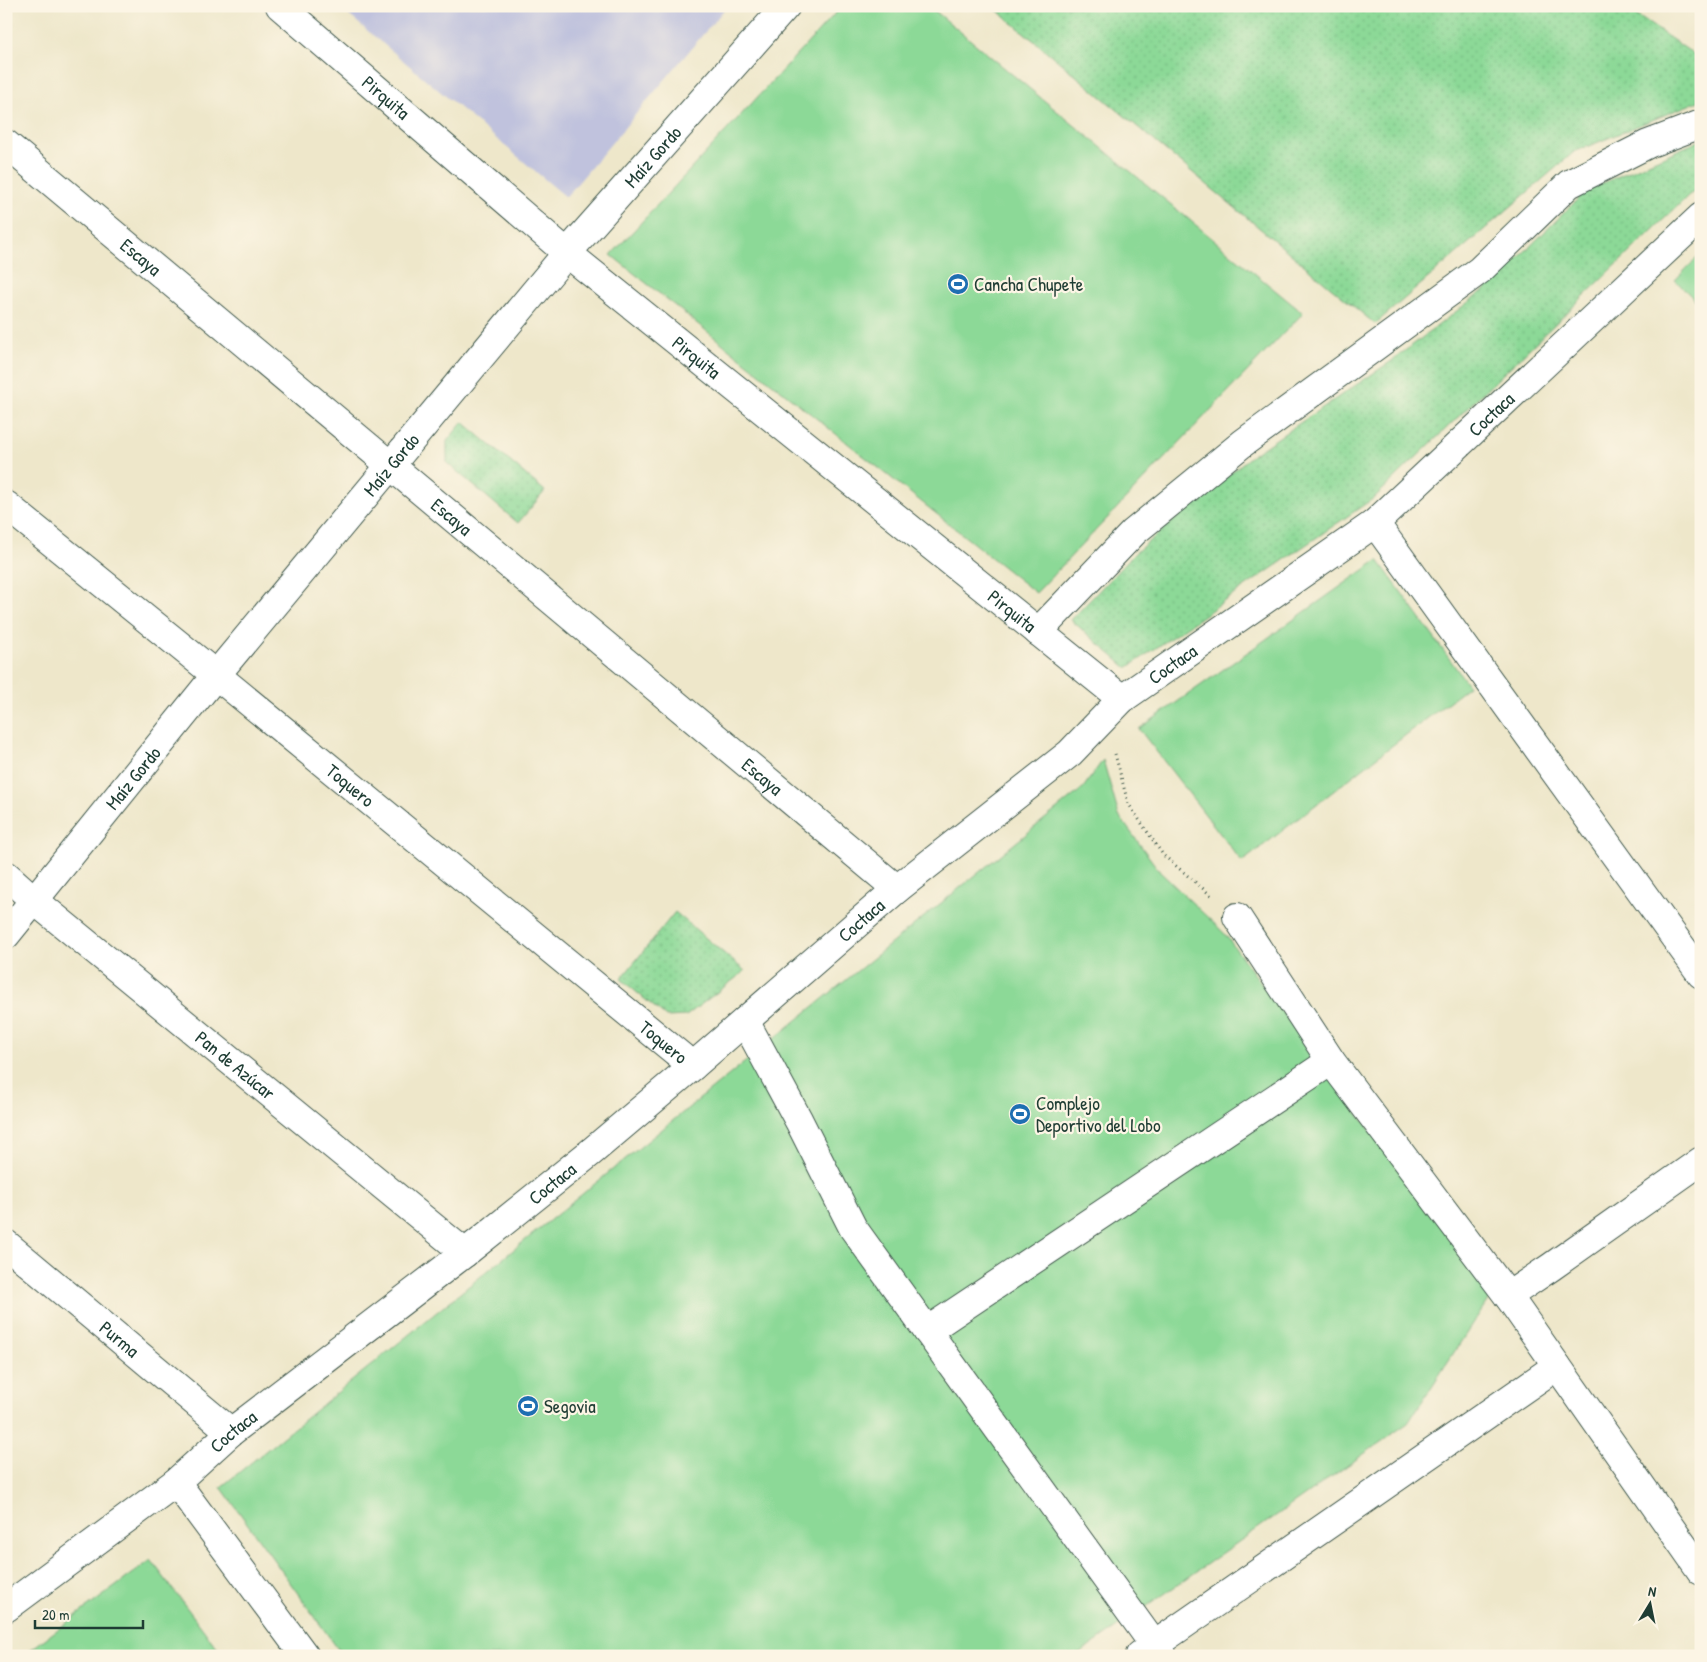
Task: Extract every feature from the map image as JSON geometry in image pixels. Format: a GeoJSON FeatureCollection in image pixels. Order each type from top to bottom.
{"type":"FeatureCollection","features":[{"type":"Feature","properties":{"kind":"street","name":"Pirquita"},"geometry":{"type":"LineString","coordinates":[[280,6],[567,253],[1038,632],[1114,708]]}},
{"type":"Feature","properties":{"kind":"street","name":"Maíz Gordo"},"geometry":{"type":"LineString","coordinates":[[6,935],[216,675],[567,253],[786,6]]}},
{"type":"Feature","properties":{"kind":"street"},"geometry":{"type":"LineString","coordinates":[[1038,632],[1134,532],[1243,444],[1480,270],[1569,184],[1648,144],[1701,124]]}},
{"type":"Feature","properties":{"kind":"street","name":"Escaya"},"geometry":{"type":"LineString","coordinates":[[6,144],[898,889]]}},
{"type":"Feature","properties":{"kind":"street","name":"Coctaca"},"geometry":{"type":"LineString","coordinates":[[6,1608],[176,1482],[231,1432],[465,1253],[590,1153],[898,889],[1070,754],[1114,708],[1375,523],[1701,217]]}},
{"type":"Feature","properties":{"kind":"street","name":"Toquero"},"geometry":{"type":"LineString","coordinates":[[6,505],[693,1066]]}},
{"type":"Feature","properties":{"kind":"street"},"geometry":{"type":"LineString","coordinates":[[1375,523],[1701,974]]}},
{"type":"Feature","properties":{"kind":"street","name":"Pan de Azúcar"},"geometry":{"type":"LineString","coordinates":[[6,875],[35,901],[465,1253]]}},
{"type":"Feature","properties":{"kind":"street"},"geometry":{"type":"LineString","coordinates":[[1237,917],[1331,1061],[1508,1296],[1701,1571]]}},
{"type":"Feature","properties":{"kind":"street"},"geometry":{"type":"LineString","coordinates":[[745,1021],[799,1121],[853,1228],[1152,1652],[1557,1366]]}},
{"type":"Feature","properties":{"kind":"street"},"geometry":{"type":"LineString","coordinates":[[927,1331],[1331,1061]]}},
{"type":"Feature","properties":{"kind":"street"},"geometry":{"type":"LineString","coordinates":[[1508,1296],[1551,1268],[1701,1161]]}},
{"type":"Feature","properties":{"kind":"street","name":"Purma"},"geometry":{"type":"LineString","coordinates":[[6,1244],[231,1432]]}},
{"type":"Feature","properties":{"kind":"street"},"geometry":{"type":"LineString","coordinates":[[176,1482],[306,1656]]}},
{"type":"Feature","properties":{"kind":"path"},"geometry":{"type":"LineString","coordinates":[[1114,708],[1128,803],[1163,855],[1237,917]]}},
{"type":"Feature","properties":{"kind":"shaded area"},"geometry":{"type":"Polygon","coordinates":[[[338,6],[727,6],[566,197],[338,6]]]}},
{"type":"Feature","properties":{"kind":"green space","name":"Cancha Chupete"},"geometry":{"type":"Polygon","coordinates":[[[842,6],[929,6],[1303,313],[1036,593],[611,255],[842,6]]]}},
{"type":"Feature","properties":{"kind":"green space"},"geometry":{"type":"Polygon","coordinates":[[[992,6],[1623,6],[1701,59],[1701,100],[1574,152],[1375,324],[992,6]]]}},
{"type":"Feature","properties":{"kind":"green space"},"geometry":{"type":"Polygon","coordinates":[[[1701,140],[1701,187],[1689,195],[1374,498],[1127,668],[1071,620],[1135,553],[1251,456],[1393,360],[1492,284],[1587,190],[1701,140]]]}},
{"type":"Feature","properties":{"kind":"green space"},"geometry":{"type":"Polygon","coordinates":[[[1701,254],[1701,306],[1675,280],[1701,254]]]}},
{"type":"Feature","properties":{"kind":"green space"},"geometry":{"type":"Polygon","coordinates":[[[463,422],[545,491],[518,523],[447,463],[447,441],[463,422]]]}},
{"type":"Feature","properties":{"kind":"green space"},"geometry":{"type":"Polygon","coordinates":[[[1378,560],[1469,686],[1242,862],[1139,729],[1378,560]]]}},
{"type":"Feature","properties":{"kind":"green space","name":"Complejo Deportivo del Lobo"},"geometry":{"type":"Polygon","coordinates":[[[1103,760],[1119,816],[1160,872],[1224,933],[1492,1294],[1408,1423],[1076,1656],[343,1656],[221,1487],[1083,788],[1103,760]]]}},
{"type":"Feature","properties":{"kind":"green space"},"geometry":{"type":"Polygon","coordinates":[[[675,912],[745,971],[686,1016],[666,1017],[621,979],[675,912]]]}},
{"type":"Feature","properties":{"kind":"green space"},"geometry":{"type":"Polygon","coordinates":[[[151,1560],[223,1656],[22,1656],[151,1560]]]}},
{"type":"Feature","properties":{"kind":"place","name":"Cancha Chupete"},"geometry":{"type":"Point","coordinates":[958,284]}},
{"type":"Feature","properties":{"kind":"place","name":"Complejo Deportivo del Lobo"},"geometry":{"type":"Point","coordinates":[1020,1114]}},
{"type":"Feature","properties":{"kind":"place","name":"Segovia"},"geometry":{"type":"Point","coordinates":[528,1406]}}]}
